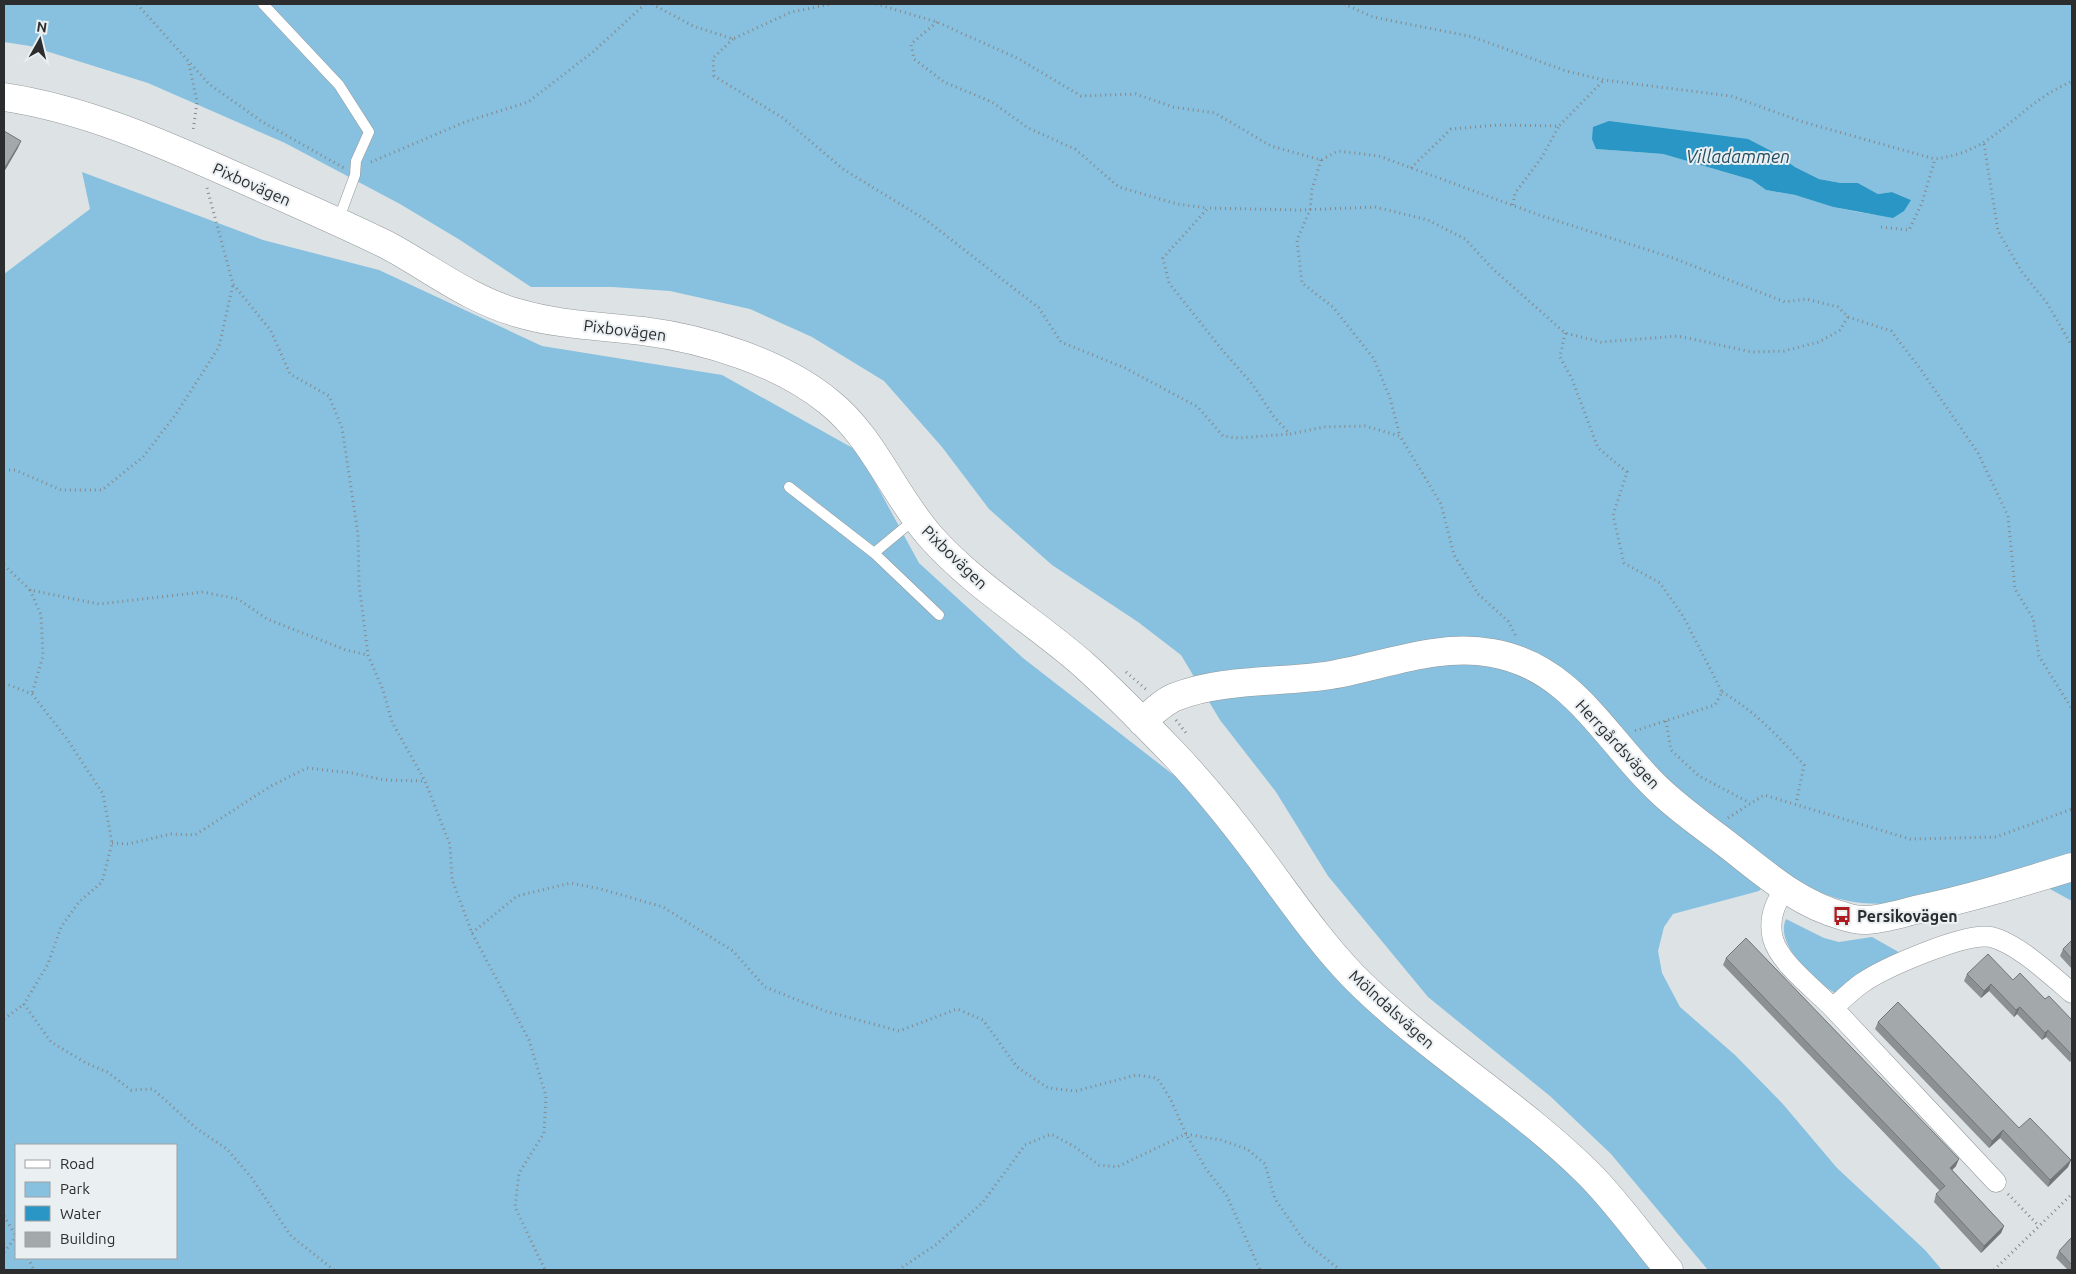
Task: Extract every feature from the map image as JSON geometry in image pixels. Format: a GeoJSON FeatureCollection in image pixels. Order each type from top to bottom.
{"type":"FeatureCollection","features":[{"type":"Feature","properties":{"kind":"street","name":"Pixbovägen"},"geometry":{"type":"LineString","coordinates":[[4,97],[51,106],[96,118],[197,159],[338,222],[402,253],[456,286],[510,312],[537,319],[646,332],[698,341],[755,361],[794,379],[828,400],[849,420],[931,537],[971,575],[1086,667],[1142,722]]}},
{"type":"Feature","properties":{"kind":"street","name":"Herrgårdsvägen"},"geometry":{"type":"LineString","coordinates":[[1142,722],[1174,697],[1209,688],[1258,681],[1330,675],[1435,653],[1486,652],[1517,659],[1545,671],[1570,691],[1652,783],[1708,830],[1802,900],[1842,916],[1864,920],[1943,904],[2072,867]]}},
{"type":"Feature","properties":{"kind":"street","name":"Mölndalsvägen"},"geometry":{"type":"LineString","coordinates":[[1142,722],[1209,793],[1324,944],[1353,976],[1401,1020],[1586,1171],[1619,1206],[1669,1270]]}},
{"type":"Feature","properties":{"kind":"street"},"geometry":{"type":"LineString","coordinates":[[1785,889],[1776,901],[1772,911],[1773,939],[1780,953],[1996,1182]]}},
{"type":"Feature","properties":{"kind":"street"},"geometry":{"type":"LineString","coordinates":[[1833,1008],[1862,984],[1892,966],[1946,945],[1975,938],[1989,937],[2005,942],[2038,964],[2072,993]]}},
{"type":"Feature","properties":{"kind":"lane"},"geometry":{"type":"LineString","coordinates":[[263,4],[339,86],[369,132],[356,161],[355,175],[338,222]]}},
{"type":"Feature","properties":{"kind":"lane"},"geometry":{"type":"LineString","coordinates":[[789,487],[874,554],[939,615]]}},
{"type":"Feature","properties":{"kind":"lane"},"geometry":{"type":"LineString","coordinates":[[874,554],[916,518]]}},
{"type":"Feature","properties":{"kind":"path"},"geometry":{"type":"LineString","coordinates":[[136,4],[209,84],[261,121],[355,175],[372,162],[465,122],[528,102],[593,52],[645,4]]}},
{"type":"Feature","properties":{"kind":"path"},"geometry":{"type":"LineString","coordinates":[[652,4],[693,26],[733,38]]}},
{"type":"Feature","properties":{"kind":"path"},"geometry":{"type":"LineString","coordinates":[[832,4],[791,12],[733,38],[714,58],[714,76],[783,118],[843,169],[926,220],[1039,308],[1061,342],[1125,368],[1198,407],[1223,436],[1238,438],[1290,434],[1324,427],[1365,426],[1400,436]]}},
{"type":"Feature","properties":{"kind":"path"},"geometry":{"type":"LineString","coordinates":[[876,4],[937,22],[1019,59],[1081,96],[1136,94],[1173,107],[1215,113],[1271,146],[1321,160],[1338,151],[1379,156],[1513,205],[1673,258],[1785,302],[1806,299],[1838,307],[1848,317],[1891,331],[1978,453],[2008,516],[2015,589],[2033,618],[2039,656],[2072,709]]}},
{"type":"Feature","properties":{"kind":"path"},"geometry":{"type":"LineString","coordinates":[[1344,4],[1373,17],[1473,36],[1566,71],[1604,80],[1731,96],[1803,122],[1935,159],[1953,156],[1984,144],[2045,95],[2072,81]]}},
{"type":"Feature","properties":{"kind":"path"},"geometry":{"type":"LineString","coordinates":[[937,22],[910,44],[914,59],[944,82],[992,102],[1028,128],[1075,149],[1119,187],[1177,204],[1208,208],[1310,210],[1375,208],[1428,220],[1465,238],[1493,269],[1565,333],[1601,342],[1678,336],[1752,352],[1784,351],[1819,342],[1840,330],[1848,317]]}},
{"type":"Feature","properties":{"kind":"path"},"geometry":{"type":"LineString","coordinates":[[189,63],[197,102],[193,131]]}},
{"type":"Feature","properties":{"kind":"path"},"geometry":{"type":"LineString","coordinates":[[1513,205],[1515,193],[1542,157],[1558,126],[1604,80]]}},
{"type":"Feature","properties":{"kind":"path"},"geometry":{"type":"LineString","coordinates":[[1410,168],[1451,129],[1498,125],[1558,126]]}},
{"type":"Feature","properties":{"kind":"path"},"geometry":{"type":"LineString","coordinates":[[1984,144],[1998,231],[2022,272],[2047,302],[2072,346]]}},
{"type":"Feature","properties":{"kind":"path"},"geometry":{"type":"LineString","coordinates":[[1881,228],[1909,230],[1922,203],[1935,159]]}},
{"type":"Feature","properties":{"kind":"path"},"geometry":{"type":"LineString","coordinates":[[1321,160],[1312,189],[1310,210],[1297,240],[1302,283],[1333,307],[1374,359],[1390,398],[1400,436],[1441,504],[1454,555],[1478,594],[1508,621],[1520,642],[1517,659]]}},
{"type":"Feature","properties":{"kind":"path"},"geometry":{"type":"LineString","coordinates":[[207,186],[233,284],[271,331],[290,374],[329,396],[342,428],[358,534],[359,584],[368,655],[383,690],[392,722],[425,781],[450,845],[452,879],[472,933],[529,1040],[546,1096],[544,1133],[519,1172],[516,1207],[545,1270]]}},
{"type":"Feature","properties":{"kind":"path"},"geometry":{"type":"LineString","coordinates":[[1208,208],[1163,258],[1169,284],[1223,351],[1253,384],[1274,417],[1290,434]]}},
{"type":"Feature","properties":{"kind":"path"},"geometry":{"type":"LineString","coordinates":[[4,470],[15,470],[61,490],[102,490],[143,457],[176,414],[219,347],[233,284]]}},
{"type":"Feature","properties":{"kind":"path"},"geometry":{"type":"LineString","coordinates":[[1565,333],[1560,357],[1572,379],[1598,448],[1627,472],[1613,515],[1624,563],[1660,583],[1683,616],[1722,692],[1745,706],[1783,741],[1804,765],[1796,804]]}},
{"type":"Feature","properties":{"kind":"path"},"geometry":{"type":"LineString","coordinates":[[4,565],[30,590],[41,615],[43,656],[32,694]]}},
{"type":"Feature","properties":{"kind":"path"},"geometry":{"type":"LineString","coordinates":[[30,590],[98,604],[203,592],[238,599],[267,619],[346,650],[368,655]]}},
{"type":"Feature","properties":{"kind":"path"},"geometry":{"type":"LineString","coordinates":[[4,683],[32,694],[67,739],[103,794],[112,843],[102,882],[79,902],[61,928],[48,964],[24,1004],[4,1020]]}},
{"type":"Feature","properties":{"kind":"path"},"geometry":{"type":"LineString","coordinates":[[1613,738],[1715,705],[1722,692]]}},
{"type":"Feature","properties":{"kind":"path"},"geometry":{"type":"LineString","coordinates":[[1666,721],[1671,750],[1699,776],[1751,803]]}},
{"type":"Feature","properties":{"kind":"path"},"geometry":{"type":"LineString","coordinates":[[112,843],[128,844],[171,834],[195,835],[271,786],[307,768],[352,773],[384,780],[425,781]]}},
{"type":"Feature","properties":{"kind":"path"},"geometry":{"type":"LineString","coordinates":[[1708,830],[1764,795],[1910,838],[1996,837],[2072,809]]}},
{"type":"Feature","properties":{"kind":"path"},"geometry":{"type":"LineString","coordinates":[[472,933],[517,896],[571,883],[601,889],[663,907],[733,951],[765,987],[825,1011],[899,1031],[957,1009],[983,1020],[1017,1067],[1048,1088],[1076,1091],[1136,1075],[1157,1078],[1170,1098],[1186,1134],[1206,1169],[1227,1196],[1260,1270]]}},
{"type":"Feature","properties":{"kind":"path"},"geometry":{"type":"LineString","coordinates":[[24,1004],[51,1042],[86,1063],[108,1072],[132,1090],[153,1089],[197,1129],[227,1149],[251,1177],[291,1236],[334,1270]]}},
{"type":"Feature","properties":{"kind":"path"},"geometry":{"type":"LineString","coordinates":[[898,1270],[937,1244],[983,1202],[1025,1146],[1051,1134],[1075,1147],[1099,1164],[1117,1167],[1186,1134],[1221,1140],[1247,1149],[1265,1164],[1276,1199],[1305,1242],[1340,1270]]}},
{"type":"Feature","properties":{"kind":"path"},"geometry":{"type":"LineString","coordinates":[[1996,1182],[2039,1226]]}},
{"type":"Feature","properties":{"kind":"path"},"geometry":{"type":"LineString","coordinates":[[1994,1270],[2072,1194]]}},
{"type":"Feature","properties":{"kind":"path"},"geometry":{"type":"LineString","coordinates":[[4,1216],[15,1235]]}},
{"type":"Feature","properties":{"kind":"path"},"geometry":{"type":"LineString","coordinates":[[4,1252],[15,1238]]}},
{"type":"Feature","properties":{"kind":"green space"},"geometry":{"type":"Polygon","coordinates":[[[4,4],[2072,4],[2072,901],[2050,889],[2030,867],[1948,893],[1920,900],[1892,903],[1864,903],[1836,898],[1805,885],[1779,869],[1759,891],[1673,914],[1664,927],[1658,951],[1662,973],[1680,1007],[1735,1055],[1782,1103],[1837,1168],[1925,1250],[1942,1270],[1708,1270],[1611,1154],[1550,1096],[1428,997],[1328,876],[1276,792],[1220,720],[1181,655],[1138,622],[1052,565],[989,509],[942,447],[884,381],[812,337],[750,309],[670,291],[613,287],[531,287],[460,240],[400,204],[285,143],[148,83],[30,46],[4,42],[4,4]],[[1596,149],[1663,154],[1752,180],[1766,190],[1795,195],[1833,207],[1858,212],[1878,215],[1911,200],[1892,192],[1878,194],[1858,183],[1841,183],[1819,179],[1795,167],[1777,154],[1596,149]]]}},
{"type":"Feature","properties":{"kind":"green space"},"geometry":{"type":"Polygon","coordinates":[[[82,172],[263,240],[379,270],[542,346],[722,375],[858,451],[919,563],[1023,658],[1180,780],[1361,1001],[1549,1153],[1606,1212],[1652,1270],[4,1270],[4,274],[90,209],[82,172]]]}},
{"type":"Feature","properties":{"kind":"green space"},"geometry":{"type":"Polygon","coordinates":[[[1786,919],[1824,938],[1839,942],[1872,937],[1904,955],[1835,993],[1817,980],[1791,951],[1784,929],[1786,919]]]}},
{"type":"Feature","properties":{"kind":"water","name":"Villadammen"},"geometry":{"type":"Polygon","coordinates":[[[1609,121],[1748,139],[1819,179],[1841,183],[1858,183],[1878,194],[1892,192],[1911,200],[1904,211],[1893,218],[1833,207],[1795,195],[1766,190],[1752,180],[1663,154],[1596,149],[1592,139],[1593,127],[1609,121]]]}},
{"type":"Feature","properties":{"kind":"building"},"geometry":{"type":"Polygon","coordinates":[[[4,131],[21,141],[4,169],[4,131]]]}},
{"type":"Feature","properties":{"kind":"building"},"geometry":{"type":"Polygon","coordinates":[[[1746,938],[1959,1159],[1950,1168],[2004,1226],[1984,1246],[1936,1194],[1945,1186],[1726,958],[1746,938]]]}},
{"type":"Feature","properties":{"kind":"building"},"geometry":{"type":"Polygon","coordinates":[[[2072,940],[2072,959],[2063,949],[2072,940]]]}},
{"type":"Feature","properties":{"kind":"building"},"geometry":{"type":"Polygon","coordinates":[[[1988,954],[2013,980],[2020,973],[2045,999],[2049,996],[2072,1020],[2072,1055],[2048,1030],[2045,1033],[2020,1007],[2016,1010],[1991,984],[1984,991],[1967,974],[1988,954]]]}},
{"type":"Feature","properties":{"kind":"building"},"geometry":{"type":"Polygon","coordinates":[[[1898,1002],[2019,1128],[2030,1118],[2071,1160],[2050,1180],[2003,1130],[1992,1141],[1878,1022],[1898,1002]]]}},
{"type":"Feature","properties":{"kind":"building"},"geometry":{"type":"Polygon","coordinates":[[[2072,1237],[2072,1265],[2059,1251],[2072,1237]]]}},
{"type":"Feature","properties":{"kind":"place","name":"Persikovägen"},"geometry":{"type":"Point","coordinates":[1842,916]}}]}
